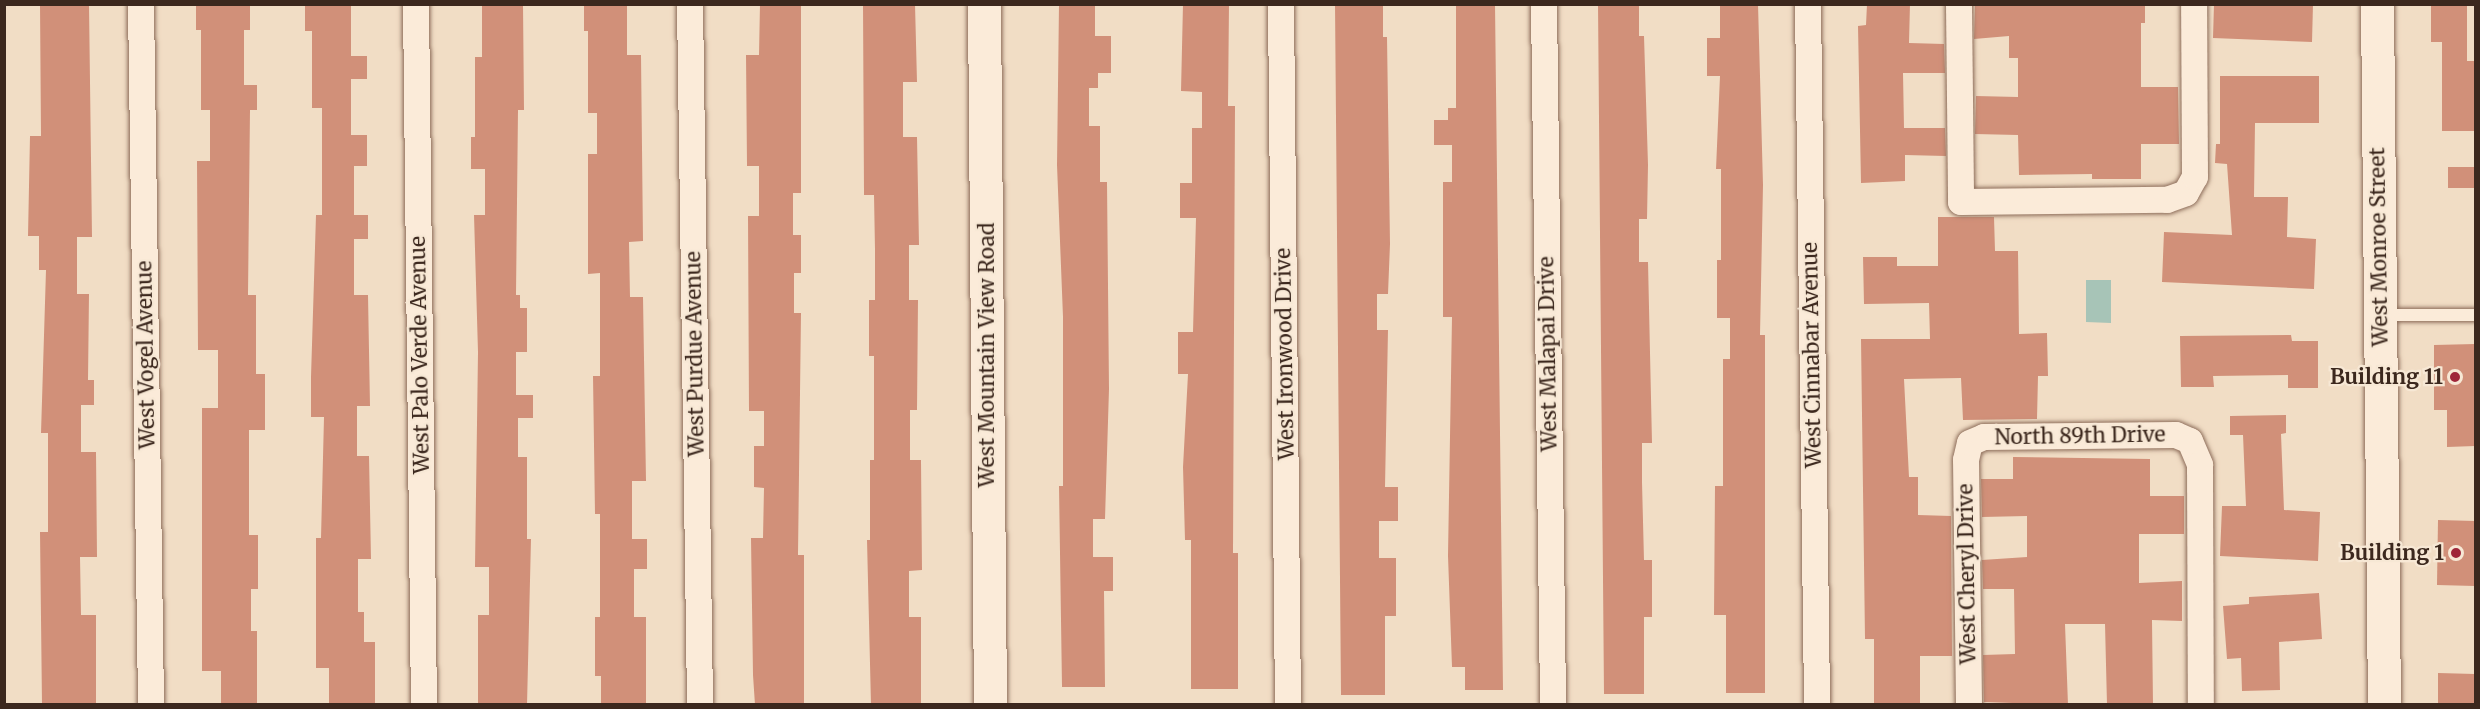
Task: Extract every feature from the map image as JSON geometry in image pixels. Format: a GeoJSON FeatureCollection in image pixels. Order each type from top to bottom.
{"type":"FeatureCollection","features":[{"type":"Feature","properties":{"kind":"street","name":"West Vogel Avenue"},"geometry":{"type":"LineString","coordinates":[[141,4],[151,705]]}},
{"type":"Feature","properties":{"kind":"street","name":"West Palo Verde Avenue"},"geometry":{"type":"LineString","coordinates":[[416,4],[424,705]]}},
{"type":"Feature","properties":{"kind":"street","name":"West Purdue Avenue"},"geometry":{"type":"LineString","coordinates":[[690,4],[700,705]]}},
{"type":"Feature","properties":{"kind":"street","name":"West Mountain View Road"},"geometry":{"type":"LineString","coordinates":[[984,4],[990,705]]}},
{"type":"Feature","properties":{"kind":"street","name":"West Ironwood Drive"},"geometry":{"type":"LineString","coordinates":[[1281,4],[1288,705]]}},
{"type":"Feature","properties":{"kind":"street","name":"West Malapai Drive"},"geometry":{"type":"LineString","coordinates":[[1544,4],[1553,705]]}},
{"type":"Feature","properties":{"kind":"street","name":"West Cinnabar Avenue"},"geometry":{"type":"LineString","coordinates":[[1808,4],[1817,705]]}},
{"type":"Feature","properties":{"kind":"street"},"geometry":{"type":"LineString","coordinates":[[1959,4],[1961,202],[2167,200],[2186,193],[2195,177],[2194,4]]}},
{"type":"Feature","properties":{"kind":"street","name":"West Monroe Street"},"geometry":{"type":"LineString","coordinates":[[2377,4],[2384,705]]}},
{"type":"Feature","properties":{"kind":"street","name":"North 89th Drive"},"geometry":{"type":"LineString","coordinates":[[1970,443],[1984,437],[2176,435],[2190,441],[2200,465],[2201,705]]}},
{"type":"Feature","properties":{"kind":"street","name":"West Cheryl Drive"},"geometry":{"type":"LineString","coordinates":[[1969,705],[1966,460],[1970,443]]}},
{"type":"Feature","properties":{"kind":"lane"},"geometry":{"type":"LineString","coordinates":[[2380,315],[2475,315]]}},
{"type":"Feature","properties":{"kind":"shaded area"},"geometry":{"type":"Polygon","coordinates":[[[2086,280],[2111,280],[2111,323],[2086,322],[2086,280]]]}},
{"type":"Feature","properties":{"kind":"building"},"geometry":{"type":"Polygon","coordinates":[[[40,4],[89,4],[92,237],[77,237],[77,294],[89,294],[88,380],[94,380],[94,405],[81,405],[81,452],[96,452],[97,557],[80,557],[81,615],[96,615],[96,705],[42,705],[40,532],[48,532],[48,433],[41,433],[46,270],[39,270],[39,236],[28,236],[30,136],[41,136],[40,4]]]}},
{"type":"Feature","properties":{"kind":"building"},"geometry":{"type":"Polygon","coordinates":[[[250,4],[250,30],[244,30],[244,85],[257,85],[257,110],[250,110],[248,295],[256,295],[256,374],[265,374],[265,430],[249,430],[249,535],[258,535],[258,589],[251,589],[251,631],[257,631],[257,705],[221,705],[221,671],[202,671],[202,408],[218,408],[218,350],[198,350],[197,161],[210,161],[210,110],[201,110],[201,30],[196,30],[196,6],[250,4]]]}},
{"type":"Feature","properties":{"kind":"building"},"geometry":{"type":"Polygon","coordinates":[[[305,4],[351,4],[351,56],[367,56],[367,79],[351,79],[351,135],[367,135],[367,166],[354,166],[354,215],[368,215],[368,239],[354,239],[354,295],[368,295],[370,406],[357,406],[357,456],[369,456],[371,559],[358,559],[358,612],[364,612],[364,642],[375,642],[375,705],[329,705],[329,668],[316,668],[316,538],[321,538],[324,417],[311,417],[311,377],[316,215],[322,215],[322,108],[312,108],[312,31],[305,31],[305,4]]]}},
{"type":"Feature","properties":{"kind":"building"},"geometry":{"type":"Polygon","coordinates":[[[482,4],[523,4],[524,110],[518,110],[516,295],[520,295],[520,308],[527,308],[527,352],[516,352],[516,395],[533,395],[533,418],[518,418],[518,457],[527,457],[527,539],[531,539],[527,705],[478,705],[478,615],[489,615],[489,567],[475,567],[478,352],[474,215],[485,215],[485,169],[471,169],[471,137],[475,137],[475,57],[482,57],[482,4]]]}},
{"type":"Feature","properties":{"kind":"building"},"geometry":{"type":"Polygon","coordinates":[[[584,4],[627,4],[627,55],[641,55],[643,241],[629,242],[630,297],[643,297],[646,481],[632,481],[632,539],[647,539],[647,569],[634,569],[634,617],[646,617],[646,705],[601,705],[601,676],[595,676],[595,617],[600,617],[600,514],[595,514],[593,376],[600,376],[600,273],[588,274],[588,154],[597,154],[597,113],[588,113],[588,31],[584,31],[584,4]]]}},
{"type":"Feature","properties":{"kind":"building"},"geometry":{"type":"Polygon","coordinates":[[[760,4],[801,4],[801,193],[793,193],[793,235],[801,235],[801,273],[794,273],[794,313],[801,313],[798,555],[804,555],[804,705],[755,705],[753,675],[751,538],[763,538],[764,488],[754,487],[754,446],[764,446],[764,411],[749,411],[748,216],[759,216],[759,166],[747,166],[746,55],[759,55],[760,4]]]}},
{"type":"Feature","properties":{"kind":"building"},"geometry":{"type":"Polygon","coordinates":[[[863,4],[915,4],[917,82],[903,82],[903,137],[917,137],[919,245],[909,245],[909,300],[918,300],[917,410],[910,410],[910,460],[921,460],[922,570],[909,571],[909,617],[921,617],[921,705],[871,705],[867,540],[870,540],[870,460],[874,460],[874,356],[869,356],[869,300],[875,300],[875,250],[874,195],[864,195],[863,4]]]}},
{"type":"Feature","properties":{"kind":"building"},"geometry":{"type":"Polygon","coordinates":[[[1059,4],[1095,4],[1095,36],[1111,36],[1111,73],[1098,73],[1098,88],[1089,88],[1089,126],[1100,126],[1100,182],[1107,182],[1109,389],[1105,519],[1093,519],[1093,557],[1113,557],[1113,591],[1104,591],[1105,687],[1062,687],[1059,486],[1063,486],[1063,317],[1057,165],[1059,4]]]}},
{"type":"Feature","properties":{"kind":"building"},"geometry":{"type":"Polygon","coordinates":[[[1183,4],[1229,4],[1228,106],[1235,106],[1233,553],[1238,553],[1238,689],[1191,689],[1191,540],[1185,540],[1183,467],[1188,374],[1178,374],[1178,332],[1193,332],[1196,218],[1180,218],[1180,183],[1192,183],[1192,128],[1202,128],[1202,92],[1181,91],[1183,4]]]}},
{"type":"Feature","properties":{"kind":"building"},"geometry":{"type":"Polygon","coordinates":[[[1335,4],[1383,4],[1383,37],[1387,37],[1390,244],[1388,294],[1377,294],[1377,330],[1388,330],[1385,487],[1398,487],[1398,521],[1379,521],[1379,558],[1396,558],[1396,616],[1385,616],[1385,695],[1341,695],[1335,4]]]}},
{"type":"Feature","properties":{"kind":"building"},"geometry":{"type":"Polygon","coordinates":[[[1456,4],[1495,4],[1503,690],[1465,690],[1465,667],[1452,667],[1448,556],[1452,317],[1443,317],[1443,182],[1452,182],[1452,145],[1434,145],[1434,120],[1448,120],[1448,108],[1456,108],[1456,4]]]}},
{"type":"Feature","properties":{"kind":"building"},"geometry":{"type":"Polygon","coordinates":[[[1598,4],[1639,4],[1639,36],[1644,36],[1648,165],[1647,219],[1639,219],[1639,262],[1648,262],[1652,443],[1642,443],[1642,482],[1644,560],[1652,560],[1652,617],[1644,617],[1644,694],[1604,694],[1598,4]]]}},
{"type":"Feature","properties":{"kind":"building"},"geometry":{"type":"Polygon","coordinates":[[[1720,4],[1758,4],[1763,185],[1760,335],[1765,335],[1765,693],[1726,693],[1726,615],[1714,615],[1715,486],[1723,486],[1723,359],[1730,359],[1730,318],[1717,318],[1717,260],[1721,260],[1721,169],[1716,169],[1720,76],[1707,76],[1707,38],[1720,38],[1720,4]]]}},
{"type":"Feature","properties":{"kind":"building"},"geometry":{"type":"Polygon","coordinates":[[[1867,4],[1910,4],[1909,43],[1944,44],[1945,73],[1903,73],[1904,128],[1945,128],[1946,156],[1905,155],[1905,181],[1861,183],[1858,26],[1866,25],[1867,4]]]}},
{"type":"Feature","properties":{"kind":"building"},"geometry":{"type":"Polygon","coordinates":[[[1975,4],[2145,4],[2145,23],[2141,23],[2141,87],[2178,87],[2179,144],[2141,144],[2141,179],[2092,179],[2092,174],[2019,175],[2018,135],[1975,134],[1976,96],[2018,97],[2018,58],[2009,58],[2009,36],[1974,39],[1975,4]]]}},
{"type":"Feature","properties":{"kind":"building"},"geometry":{"type":"Polygon","coordinates":[[[2214,4],[2313,4],[2312,42],[2213,38],[2214,4]]]}},
{"type":"Feature","properties":{"kind":"building"},"geometry":{"type":"Polygon","coordinates":[[[2431,4],[2467,4],[2467,61],[2475,61],[2475,131],[2442,131],[2442,42],[2431,42],[2431,4]]]}},
{"type":"Feature","properties":{"kind":"building"},"geometry":{"type":"Polygon","coordinates":[[[2220,76],[2319,76],[2319,123],[2255,123],[2254,197],[2288,197],[2287,237],[2316,239],[2314,289],[2162,282],[2164,232],[2232,235],[2227,164],[2215,163],[2216,144],[2220,144],[2220,76]]]}},
{"type":"Feature","properties":{"kind":"building"},"geometry":{"type":"Polygon","coordinates":[[[2448,167],[2475,167],[2475,188],[2448,188],[2448,167]]]}},
{"type":"Feature","properties":{"kind":"building"},"geometry":{"type":"Polygon","coordinates":[[[1938,217],[1994,217],[1995,251],[2018,251],[2019,334],[2047,333],[2048,376],[2038,376],[2037,419],[1963,420],[1961,378],[1904,379],[1909,477],[1918,477],[1918,515],[1951,516],[1952,656],[1920,656],[1920,705],[1874,705],[1874,639],[1865,639],[1861,339],[1930,339],[1929,303],[1864,304],[1863,257],[1897,257],[1897,266],[1938,266],[1938,217]]]}},
{"type":"Feature","properties":{"kind":"building"},"geometry":{"type":"Polygon","coordinates":[[[2291,335],[2292,341],[2318,341],[2318,388],[2288,388],[2288,375],[2213,376],[2214,387],[2181,387],[2180,336],[2291,335]]]}},
{"type":"Feature","properties":{"kind":"building","name":"Building 11"},"geometry":{"type":"Polygon","coordinates":[[[2475,344],[2475,446],[2447,447],[2447,410],[2434,410],[2434,345],[2475,344]]]}},
{"type":"Feature","properties":{"kind":"building"},"geometry":{"type":"Polygon","coordinates":[[[2286,415],[2286,433],[2281,434],[2284,510],[2320,512],[2318,561],[2220,556],[2222,506],[2246,506],[2243,435],[2230,435],[2230,416],[2286,415]]]}},
{"type":"Feature","properties":{"kind":"building"},"geometry":{"type":"Polygon","coordinates":[[[2013,457],[2150,459],[2150,496],[2184,496],[2184,534],[2139,534],[2139,583],[2182,581],[2182,621],[2152,620],[2153,705],[2107,705],[2105,624],[2065,624],[2068,705],[1984,702],[1983,655],[2015,654],[2014,589],[1983,589],[1982,560],[2027,557],[2027,516],[1982,517],[1981,479],[2013,479],[2013,457]]]}},
{"type":"Feature","properties":{"kind":"building","name":"Building 1"},"geometry":{"type":"Polygon","coordinates":[[[2438,520],[2475,521],[2475,586],[2437,585],[2438,520]]]}},
{"type":"Feature","properties":{"kind":"building"},"geometry":{"type":"Polygon","coordinates":[[[2319,593],[2322,639],[2279,642],[2280,690],[2242,691],[2241,658],[2227,659],[2223,606],[2249,604],[2249,597],[2319,593]]]}},
{"type":"Feature","properties":{"kind":"building"},"geometry":{"type":"Polygon","coordinates":[[[2438,673],[2475,674],[2475,705],[2438,705],[2438,673]]]}},
{"type":"Feature","properties":{"kind":"place","name":"Building 11"},"geometry":{"type":"Point","coordinates":[2455,377]}},
{"type":"Feature","properties":{"kind":"place","name":"Building 1"},"geometry":{"type":"Point","coordinates":[2456,553]}}]}
